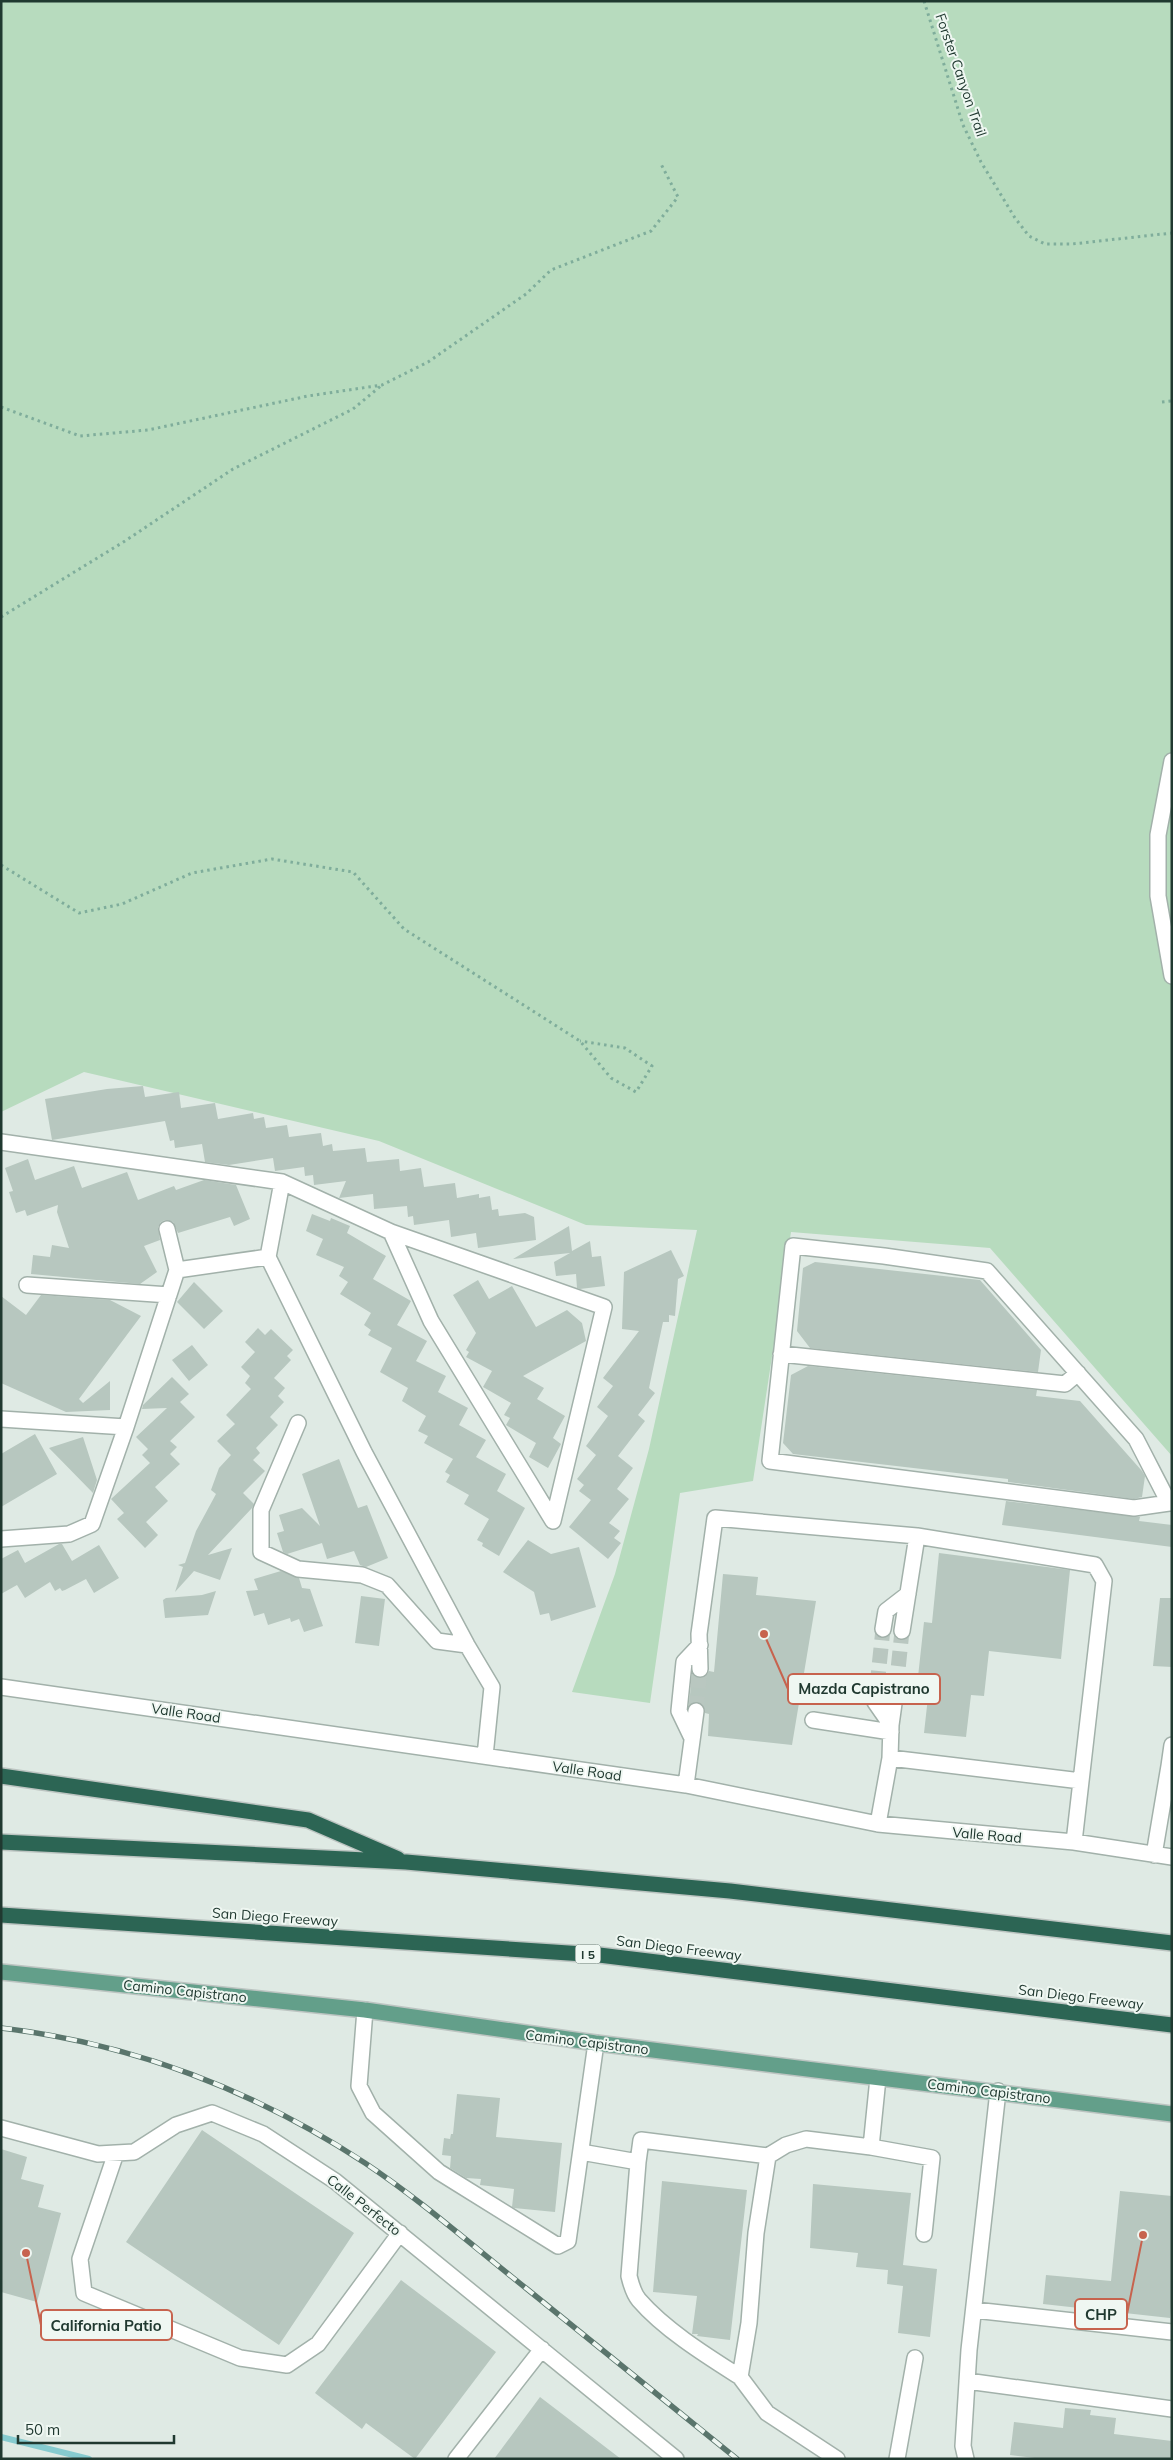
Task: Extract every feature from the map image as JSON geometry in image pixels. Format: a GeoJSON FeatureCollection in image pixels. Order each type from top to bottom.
{"type":"FeatureCollection","features":[{"type":"Feature","properties":{"kind":"highway"},"geometry":{"type":"LineString","coordinates":[[1,1776],[308,1820],[406,1862]]}},
{"type":"Feature","properties":{"kind":"highway"},"geometry":{"type":"LineString","coordinates":[[1,1842],[406,1862],[730,1891],[1172,1943]]}},
{"type":"Feature","properties":{"kind":"highway","name":"San Diego Freeway"},"geometry":{"type":"LineString","coordinates":[[1,1915],[599,1955],[1172,2025]]}},
{"type":"Feature","properties":{"kind":"main road","name":"Camino Capistrano"},"geometry":{"type":"LineString","coordinates":[[1,1972],[365,2010],[596,2043],[998,2091],[1172,2114]]}},
{"type":"Feature","properties":{"kind":"street"},"geometry":{"type":"LineString","coordinates":[[1172,761],[1158,844],[1158,896],[1172,976]]}},
{"type":"Feature","properties":{"kind":"street"},"geometry":{"type":"LineString","coordinates":[[1,1142],[282,1182],[390,1232],[604,1307],[553,1521],[431,1321],[390,1232]]}},
{"type":"Feature","properties":{"kind":"street"},"geometry":{"type":"LineString","coordinates":[[282,1182],[268,1257],[364,1452],[467,1645],[492,1686],[485,1756]]}},
{"type":"Feature","properties":{"kind":"street"},"geometry":{"type":"LineString","coordinates":[[1,1539],[69,1534],[92,1524],[177,1270],[167,1229]]}},
{"type":"Feature","properties":{"kind":"street"},"geometry":{"type":"LineString","coordinates":[[793,1246],[884,1256],[987,1271],[1078,1373],[1136,1439],[1170,1503],[1134,1508],[770,1461],[793,1246]]}},
{"type":"Feature","properties":{"kind":"street"},"geometry":{"type":"LineString","coordinates":[[177,1270],[268,1257]]}},
{"type":"Feature","properties":{"kind":"street"},"geometry":{"type":"LineString","coordinates":[[27,1286],[169,1295]]}},
{"type":"Feature","properties":{"kind":"street"},"geometry":{"type":"LineString","coordinates":[[781,1354],[1065,1384],[1078,1373]]}},
{"type":"Feature","properties":{"kind":"street"},"geometry":{"type":"LineString","coordinates":[[1,1418],[126,1427]]}},
{"type":"Feature","properties":{"kind":"street"},"geometry":{"type":"LineString","coordinates":[[298,1423],[261,1510],[262,1552],[298,1569],[362,1575],[387,1585],[437,1641],[467,1645]]}},
{"type":"Feature","properties":{"kind":"street"},"geometry":{"type":"LineString","coordinates":[[700,1669],[700,1645],[715,1518],[917,1536],[1095,1565],[1104,1581],[1074,1842]]}},
{"type":"Feature","properties":{"kind":"street"},"geometry":{"type":"LineString","coordinates":[[902,1631],[917,1536]]}},
{"type":"Feature","properties":{"kind":"street"},"geometry":{"type":"LineString","coordinates":[[883,1629],[886,1612],[908,1594]]}},
{"type":"Feature","properties":{"kind":"street"},"geometry":{"type":"LineString","coordinates":[[691,1736],[679,1711],[684,1662],[700,1645]]}},
{"type":"Feature","properties":{"kind":"street"},"geometry":{"type":"LineString","coordinates":[[877,1686],[875,1702],[891,1729]]}},
{"type":"Feature","properties":{"kind":"street","name":"Valle Road"},"geometry":{"type":"LineString","coordinates":[[1,1687],[686,1785],[878,1824],[1074,1842],[1172,1857]]}},
{"type":"Feature","properties":{"kind":"street"},"geometry":{"type":"LineString","coordinates":[[878,1824],[890,1758],[891,1729],[896,1689]]}},
{"type":"Feature","properties":{"kind":"street"},"geometry":{"type":"LineString","coordinates":[[686,1785],[691,1736],[696,1711]]}},
{"type":"Feature","properties":{"kind":"street"},"geometry":{"type":"LineString","coordinates":[[813,1720],[891,1729]]}},
{"type":"Feature","properties":{"kind":"street"},"geometry":{"type":"LineString","coordinates":[[1154,1854],[1172,1745]]}},
{"type":"Feature","properties":{"kind":"street"},"geometry":{"type":"LineString","coordinates":[[890,1758],[1081,1781]]}},
{"type":"Feature","properties":{"kind":"street"},"geometry":{"type":"LineString","coordinates":[[365,2010],[358,2086],[373,2113],[439,2172],[558,2246],[568,2241],[596,2043]]}},
{"type":"Feature","properties":{"kind":"street"},"geometry":{"type":"LineString","coordinates":[[871,2146],[878,2078]]}},
{"type":"Feature","properties":{"kind":"street"},"geometry":{"type":"LineString","coordinates":[[966,2459],[963,2446],[967,2381],[998,2091]]}},
{"type":"Feature","properties":{"kind":"street","name":"Calle Perfecto"},"geometry":{"type":"LineString","coordinates":[[1,2128],[98,2154],[134,2152],[176,2125],[212,2113],[271,2139],[335,2181],[676,2459]]}},
{"type":"Feature","properties":{"kind":"street"},"geometry":{"type":"LineString","coordinates":[[837,2459],[767,2413],[740,2377],[694,2348],[639,2300],[629,2276],[641,2140],[768,2156],[786,2145],[806,2139],[871,2146],[932,2158],[924,2234]]}},
{"type":"Feature","properties":{"kind":"street"},"geometry":{"type":"LineString","coordinates":[[581,2152],[638,2162]]}},
{"type":"Feature","properties":{"kind":"street"},"geometry":{"type":"LineString","coordinates":[[116,2153],[80,2259],[84,2294],[240,2358],[287,2365],[318,2344],[400,2233]]}},
{"type":"Feature","properties":{"kind":"street"},"geometry":{"type":"LineString","coordinates":[[740,2377],[749,2323],[756,2232],[768,2156]]}},
{"type":"Feature","properties":{"kind":"street"},"geometry":{"type":"LineString","coordinates":[[974,2310],[1172,2332]]}},
{"type":"Feature","properties":{"kind":"street"},"geometry":{"type":"LineString","coordinates":[[456,2459],[542,2349]]}},
{"type":"Feature","properties":{"kind":"street"},"geometry":{"type":"LineString","coordinates":[[898,2459],[915,2358]]}},
{"type":"Feature","properties":{"kind":"street"},"geometry":{"type":"LineString","coordinates":[[967,2381],[1172,2409]]}},
{"type":"Feature","properties":{"kind":"path","name":"Forster Canyon Trail"},"geometry":{"type":"LineString","coordinates":[[924,1],[962,125],[981,162],[1015,218],[1029,236],[1045,244],[1072,244],[1172,233]]}},
{"type":"Feature","properties":{"kind":"path"},"geometry":{"type":"LineString","coordinates":[[1,617],[125,541],[233,469],[353,409],[382,385],[436,356],[526,294],[551,270],[651,231],[678,197],[661,164]]}},
{"type":"Feature","properties":{"kind":"path"},"geometry":{"type":"LineString","coordinates":[[1,407],[80,436],[148,430],[308,396],[382,385]]}},
{"type":"Feature","properties":{"kind":"path"},"geometry":{"type":"LineString","coordinates":[[1162,402],[1172,402]]}},
{"type":"Feature","properties":{"kind":"path"},"geometry":{"type":"LineString","coordinates":[[1,865],[79,913],[122,904],[192,873],[272,858],[352,872],[404,929],[580,1041],[611,1078],[636,1092],[652,1066],[625,1048],[580,1041]]}},
{"type":"Feature","properties":{"kind":"green space"},"geometry":{"type":"Polygon","coordinates":[[[1,1],[1172,1],[1172,1456],[990,1248],[791,1232],[753,1481],[680,1493],[650,1703],[572,1692],[615,1574],[649,1449],[697,1230],[586,1225],[379,1141],[84,1072],[1,1112],[1,1]]]}},
{"type":"Feature","properties":{"kind":"building"},"geometry":{"type":"Polygon","coordinates":[[[143,1086],[145,1097],[179,1092],[181,1108],[215,1103],[218,1119],[253,1113],[254,1119],[264,1117],[266,1128],[287,1125],[289,1137],[321,1133],[323,1146],[332,1144],[333,1151],[365,1148],[367,1162],[399,1159],[400,1171],[421,1168],[424,1187],[455,1183],[457,1198],[479,1194],[479,1198],[490,1196],[492,1210],[498,1209],[499,1216],[525,1213],[534,1217],[536,1240],[478,1248],[476,1233],[451,1237],[449,1220],[414,1225],[413,1216],[408,1217],[407,1206],[374,1209],[373,1194],[339,1198],[346,1181],[314,1185],[313,1175],[305,1176],[304,1167],[275,1171],[273,1158],[229,1165],[205,1162],[202,1144],[175,1148],[174,1140],[170,1141],[165,1121],[52,1140],[45,1099],[107,1089],[143,1086]]]}},
{"type":"Feature","properties":{"kind":"building"},"geometry":{"type":"Polygon","coordinates":[[[28,1159],[35,1180],[74,1166],[82,1188],[127,1172],[138,1200],[174,1186],[176,1190],[204,1180],[236,1185],[250,1219],[234,1226],[230,1217],[178,1233],[173,1222],[165,1220],[161,1222],[158,1227],[160,1240],[144,1246],[157,1272],[140,1284],[31,1274],[33,1255],[50,1257],[52,1245],[69,1248],[57,1212],[58,1205],[27,1216],[25,1210],[16,1213],[9,1192],[13,1191],[5,1168],[28,1159]]]}},
{"type":"Feature","properties":{"kind":"building"},"geometry":{"type":"Polygon","coordinates":[[[312,1214],[330,1221],[331,1218],[350,1226],[347,1233],[386,1256],[373,1279],[411,1301],[397,1325],[427,1341],[416,1361],[446,1376],[438,1392],[468,1408],[459,1425],[486,1440],[476,1457],[506,1474],[497,1491],[525,1508],[499,1556],[482,1546],[483,1543],[477,1540],[489,1519],[464,1504],[469,1495],[446,1482],[450,1475],[445,1472],[453,1459],[424,1443],[428,1436],[418,1431],[426,1416],[402,1401],[408,1388],[380,1372],[392,1348],[368,1335],[371,1330],[364,1325],[371,1313],[340,1294],[348,1282],[339,1276],[344,1267],[316,1255],[323,1239],[306,1231],[312,1214]]]}},
{"type":"Feature","properties":{"kind":"building"},"geometry":{"type":"Polygon","coordinates":[[[569,1226],[572,1251],[590,1241],[592,1257],[601,1256],[605,1286],[580,1289],[577,1288],[576,1274],[556,1276],[554,1262],[570,1253],[513,1259],[569,1226]]]}},
{"type":"Feature","properties":{"kind":"building"},"geometry":{"type":"Polygon","coordinates":[[[671,1250],[684,1276],[678,1279],[675,1316],[669,1315],[669,1322],[663,1322],[649,1388],[655,1393],[638,1415],[645,1421],[618,1456],[633,1468],[617,1489],[629,1499],[609,1523],[620,1531],[614,1538],[621,1543],[608,1559],[569,1527],[591,1500],[579,1491],[584,1485],[577,1479],[596,1455],[586,1446],[608,1416],[597,1407],[613,1386],[603,1378],[639,1331],[622,1329],[624,1272],[671,1250]]]}},
{"type":"Feature","properties":{"kind":"building"},"geometry":{"type":"Polygon","coordinates":[[[815,1262],[980,1280],[1041,1350],[1038,1372],[810,1348],[797,1331],[803,1268],[815,1262]]]}},
{"type":"Feature","properties":{"kind":"building"},"geometry":{"type":"Polygon","coordinates":[[[478,1280],[489,1299],[512,1286],[536,1327],[567,1310],[582,1323],[586,1341],[523,1376],[544,1388],[537,1399],[565,1416],[553,1438],[561,1444],[548,1468],[529,1457],[536,1443],[506,1425],[510,1418],[504,1415],[511,1403],[483,1387],[492,1371],[466,1357],[469,1352],[466,1350],[476,1333],[453,1295],[478,1280]]]}},
{"type":"Feature","properties":{"kind":"building"},"geometry":{"type":"Polygon","coordinates":[[[194,1282],[223,1311],[204,1329],[177,1302],[194,1282]]]}},
{"type":"Feature","properties":{"kind":"building"},"geometry":{"type":"Polygon","coordinates":[[[41,1295],[110,1300],[141,1316],[79,1399],[83,1403],[110,1381],[110,1410],[66,1412],[1,1383],[1,1296],[26,1315],[41,1295]]]}},
{"type":"Feature","properties":{"kind":"building"},"geometry":{"type":"Polygon","coordinates":[[[258,1328],[265,1335],[271,1329],[293,1350],[287,1356],[291,1360],[274,1378],[285,1388],[278,1396],[284,1402],[270,1417],[278,1425],[256,1448],[260,1453],[253,1460],[265,1471],[243,1493],[254,1504],[252,1508],[208,1555],[232,1548],[220,1580],[194,1571],[175,1592],[183,1567],[178,1565],[185,1563],[196,1531],[216,1494],[211,1490],[219,1468],[231,1455],[217,1441],[235,1424],[226,1415],[251,1389],[245,1383],[250,1376],[241,1367],[255,1352],[245,1342],[258,1328]]]}},
{"type":"Feature","properties":{"kind":"building"},"geometry":{"type":"Polygon","coordinates":[[[192,1345],[208,1365],[189,1381],[172,1360],[192,1345]]]}},
{"type":"Feature","properties":{"kind":"building"},"geometry":{"type":"Polygon","coordinates":[[[808,1366],[1037,1390],[1036,1396],[1080,1401],[1142,1471],[1145,1476],[1142,1497],[1134,1499],[1008,1482],[1008,1479],[793,1454],[783,1443],[791,1375],[808,1366]]]}},
{"type":"Feature","properties":{"kind":"building"},"geometry":{"type":"Polygon","coordinates":[[[172,1377],[189,1394],[180,1402],[195,1417],[170,1441],[177,1447],[170,1454],[180,1464],[155,1487],[168,1501],[146,1522],[158,1535],[145,1548],[117,1519],[124,1513],[111,1499],[150,1463],[142,1455],[148,1449],[136,1437],[167,1408],[142,1409],[143,1405],[172,1377]]]}},
{"type":"Feature","properties":{"kind":"building"},"geometry":{"type":"Polygon","coordinates":[[[35,1434],[57,1474],[1,1507],[1,1454],[35,1434]]]}},
{"type":"Feature","properties":{"kind":"building"},"geometry":{"type":"Polygon","coordinates":[[[83,1437],[97,1480],[93,1493],[49,1448],[83,1437]]]}},
{"type":"Feature","properties":{"kind":"building"},"geometry":{"type":"Polygon","coordinates":[[[339,1459],[358,1508],[367,1505],[388,1558],[366,1567],[360,1565],[354,1551],[327,1559],[322,1543],[287,1554],[283,1552],[277,1533],[284,1531],[279,1515],[302,1508],[320,1526],[302,1474],[339,1459]]]}},
{"type":"Feature","properties":{"kind":"building"},"geometry":{"type":"Polygon","coordinates":[[[1006,1501],[1140,1517],[1139,1521],[1172,1525],[1172,1547],[1002,1525],[1006,1501]]]}},
{"type":"Feature","properties":{"kind":"building"},"geometry":{"type":"Polygon","coordinates":[[[528,1540],[551,1554],[579,1547],[596,1607],[551,1621],[549,1613],[540,1615],[534,1592],[503,1572],[528,1540]]]}},
{"type":"Feature","properties":{"kind":"building"},"geometry":{"type":"Polygon","coordinates":[[[62,1544],[72,1561],[99,1545],[119,1578],[94,1593],[86,1579],[62,1591],[60,1588],[55,1591],[50,1582],[25,1598],[17,1585],[1,1594],[1,1559],[18,1550],[25,1563],[62,1544]]]}},
{"type":"Feature","properties":{"kind":"building"},"geometry":{"type":"Polygon","coordinates":[[[939,1553],[1070,1570],[1061,1659],[989,1651],[984,1696],[971,1695],[966,1737],[924,1733],[929,1688],[917,1686],[924,1622],[932,1623],[939,1553]]]}},
{"type":"Feature","properties":{"kind":"building"},"geometry":{"type":"Polygon","coordinates":[[[281,1571],[299,1578],[302,1588],[310,1589],[323,1626],[304,1632],[299,1619],[291,1622],[290,1618],[268,1625],[264,1613],[254,1616],[246,1591],[258,1590],[254,1579],[281,1571]]]}},
{"type":"Feature","properties":{"kind":"building"},"geometry":{"type":"Polygon","coordinates":[[[723,1574],[758,1577],[756,1595],[816,1601],[792,1745],[708,1736],[709,1714],[705,1713],[701,1703],[697,1702],[689,1705],[692,1674],[701,1678],[705,1677],[709,1671],[714,1672],[723,1574]]]}},
{"type":"Feature","properties":{"kind":"building"},"geometry":{"type":"Polygon","coordinates":[[[216,1591],[208,1615],[165,1618],[163,1600],[166,1598],[202,1595],[216,1591]]]}},
{"type":"Feature","properties":{"kind":"building"},"geometry":{"type":"Polygon","coordinates":[[[361,1596],[385,1599],[379,1646],[355,1643],[361,1596]]]}},
{"type":"Feature","properties":{"kind":"building"},"geometry":{"type":"Polygon","coordinates":[[[1160,1598],[1172,1598],[1172,1667],[1153,1666],[1160,1598]]]}},
{"type":"Feature","properties":{"kind":"building"},"geometry":{"type":"Polygon","coordinates":[[[457,2094],[500,2098],[496,2137],[562,2143],[555,2212],[514,2208],[512,2207],[514,2189],[480,2185],[481,2179],[466,2178],[450,2168],[451,2156],[442,2155],[444,2138],[450,2139],[451,2134],[453,2134],[457,2094]]]}},
{"type":"Feature","properties":{"kind":"building"},"geometry":{"type":"Polygon","coordinates":[[[202,2130],[354,2233],[279,2345],[126,2242],[202,2130]]]}},
{"type":"Feature","properties":{"kind":"building"},"geometry":{"type":"Polygon","coordinates":[[[1,2149],[27,2157],[21,2179],[44,2185],[38,2207],[61,2213],[37,2302],[1,2292],[1,2149]]]}},
{"type":"Feature","properties":{"kind":"building"},"geometry":{"type":"Polygon","coordinates":[[[662,2181],[747,2190],[730,2340],[692,2334],[697,2296],[653,2292],[662,2181]]]}},
{"type":"Feature","properties":{"kind":"building"},"geometry":{"type":"Polygon","coordinates":[[[813,2184],[911,2193],[903,2265],[937,2269],[930,2337],[898,2333],[903,2286],[887,2284],[888,2270],[856,2267],[858,2253],[810,2248],[813,2184]]]}},
{"type":"Feature","properties":{"kind":"building"},"geometry":{"type":"Polygon","coordinates":[[[1120,2191],[1172,2196],[1172,2297],[1170,2318],[1043,2304],[1046,2275],[1111,2281],[1120,2191]]]}},
{"type":"Feature","properties":{"kind":"building"},"geometry":{"type":"Polygon","coordinates":[[[401,2280],[496,2352],[415,2459],[366,2423],[362,2429],[315,2393],[401,2280]]]}},
{"type":"Feature","properties":{"kind":"building"},"geometry":{"type":"Polygon","coordinates":[[[540,2397],[621,2459],[494,2459],[540,2397]]]}},
{"type":"Feature","properties":{"kind":"building"},"geometry":{"type":"Polygon","coordinates":[[[1065,2408],[1091,2410],[1090,2415],[1116,2418],[1114,2434],[1172,2441],[1172,2459],[1043,2459],[1010,2455],[1014,2422],[1063,2428],[1065,2408]]]}},
{"type":"Feature","properties":{"kind":"waterway"},"geometry":{"type":"LineString","coordinates":[[1,2437],[89,2459]]}},
{"type":"Feature","properties":{"kind":"tunnel"},"geometry":{"type":"LineString","coordinates":[[877,1686],[883,1629]]}},
{"type":"Feature","properties":{"kind":"tunnel"},"geometry":{"type":"LineString","coordinates":[[896,1689],[902,1631]]}},
{"type":"Feature","properties":{"kind":"tunnel"},"geometry":{"type":"LineString","coordinates":[[696,1711],[700,1669]]}},
{"type":"Feature","properties":{"kind":"railway"},"geometry":{"type":"LineString","coordinates":[[1,2028],[49,2035],[145,2058],[191,2074],[236,2093],[323,2137],[365,2163],[427,2208],[737,2459]]}},
{"type":"Feature","properties":{"kind":"place","name":"Mazda Capistrano"},"geometry":{"type":"Point","coordinates":[764,1634]}},
{"type":"Feature","properties":{"kind":"place","name":"CHP"},"geometry":{"type":"Point","coordinates":[1143,2235]}},
{"type":"Feature","properties":{"kind":"place","name":"California Patio"},"geometry":{"type":"Point","coordinates":[26,2253]}}]}
